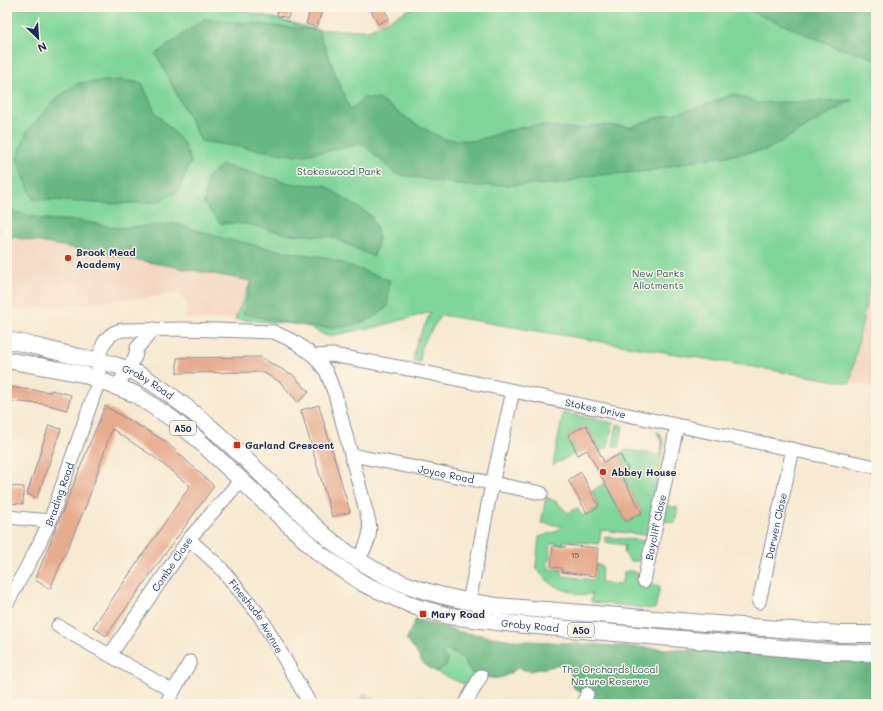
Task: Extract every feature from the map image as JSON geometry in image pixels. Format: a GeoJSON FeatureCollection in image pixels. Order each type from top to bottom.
{"type":"FeatureCollection","features":[{"type":"Feature","properties":{"kind":"main road","name":"Groby Road"},"geometry":{"type":"LineString","coordinates":[[7,340],[98,360],[146,378],[198,416],[262,475],[318,531],[358,560],[385,575],[415,588],[442,597],[505,606],[832,634],[876,634]]}},
{"type":"Feature","properties":{"kind":"main road","name":"Groby Road"},"geometry":{"type":"LineString","coordinates":[[7,360],[83,374],[135,394],[194,436],[320,554],[352,577],[387,596],[416,607],[449,616],[514,624],[828,652],[876,653]]}},
{"type":"Feature","properties":{"kind":"main road"},"geometry":{"type":"LineString","coordinates":[[246,484],[262,475]]}},
{"type":"Feature","properties":{"kind":"street"},"geometry":{"type":"LineString","coordinates":[[117,387],[134,357],[137,348],[154,329]]}},
{"type":"Feature","properties":{"kind":"street"},"geometry":{"type":"LineString","coordinates":[[99,380],[98,360],[102,345],[115,331],[184,329],[274,332],[295,342],[314,356],[326,371],[343,418],[371,532],[358,560]]}},
{"type":"Feature","properties":{"kind":"street"},"geometry":{"type":"LineString","coordinates":[[123,330],[131,336],[137,348],[140,364],[146,378]]}},
{"type":"Feature","properties":{"kind":"street","name":"Stokes Drive"},"geometry":{"type":"LineString","coordinates":[[314,356],[332,355],[514,391],[876,467]]}},
{"type":"Feature","properties":{"kind":"street","name":"Brading Road"},"geometry":{"type":"LineString","coordinates":[[7,603],[50,521],[99,380]]}},
{"type":"Feature","properties":{"kind":"street"},"geometry":{"type":"LineString","coordinates":[[469,602],[492,484],[514,391]]}},
{"type":"Feature","properties":{"kind":"street","name":"Baycliff Close"},"geometry":{"type":"LineString","coordinates":[[644,581],[676,426]]}},
{"type":"Feature","properties":{"kind":"street","name":"Darwen Close"},"geometry":{"type":"LineString","coordinates":[[759,602],[793,449]]}},
{"type":"Feature","properties":{"kind":"street","name":"Joyce Road"},"geometry":{"type":"LineString","coordinates":[[352,455],[541,493]]}},
{"type":"Feature","properties":{"kind":"street","name":"Combe Close"},"geometry":{"type":"LineString","coordinates":[[110,655],[189,539],[246,484]]}},
{"type":"Feature","properties":{"kind":"street"},"geometry":{"type":"LineString","coordinates":[[7,517],[50,521]]}},
{"type":"Feature","properties":{"kind":"street","name":"Fineshade Avenue"},"geometry":{"type":"LineString","coordinates":[[189,539],[220,568],[260,616],[310,704]]}},
{"type":"Feature","properties":{"kind":"street"},"geometry":{"type":"LineString","coordinates":[[58,626],[173,691]]}},
{"type":"Feature","properties":{"kind":"street"},"geometry":{"type":"LineString","coordinates":[[166,704],[190,662]]}},
{"type":"Feature","properties":{"kind":"street"},"geometry":{"type":"LineString","coordinates":[[465,704],[481,676]]}},
{"type":"Feature","properties":{"kind":"shaded area","name":"Brook Mead Academy"},"geometry":{"type":"Polygon","coordinates":[[[7,234],[251,282],[235,319],[184,319],[187,302],[178,294],[7,311],[7,234]]]}},
{"type":"Feature","properties":{"kind":"shaded area"},"geometry":{"type":"Polygon","coordinates":[[[876,253],[876,387],[850,383],[876,253]]]}},
{"type":"Feature","properties":{"kind":"shaded area"},"geometry":{"type":"Polygon","coordinates":[[[364,693],[386,704],[358,704],[364,693]]]}},
{"type":"Feature","properties":{"kind":"green space","name":"Stokeswood Park"},"geometry":{"type":"Polygon","coordinates":[[[7,7],[231,7],[318,30],[369,30],[414,7],[752,7],[876,57],[876,253],[850,383],[441,315],[422,345],[420,362],[413,361],[416,344],[431,312],[376,327],[327,336],[304,325],[235,319],[251,281],[7,234],[7,7]]]}},
{"type":"Feature","properties":{"kind":"green space"},"geometry":{"type":"Polygon","coordinates":[[[741,7],[876,7],[876,59],[836,47],[741,7]]]}},
{"type":"Feature","properties":{"kind":"green space"},"geometry":{"type":"Polygon","coordinates":[[[204,19],[318,30],[350,110],[364,98],[379,99],[414,123],[444,139],[475,141],[506,131],[534,125],[579,129],[600,125],[631,127],[656,118],[701,107],[733,94],[758,103],[852,100],[767,150],[697,160],[650,171],[586,176],[562,184],[467,186],[396,174],[363,144],[299,156],[201,141],[156,54],[204,19]]]}},
{"type":"Feature","properties":{"kind":"green space"},"geometry":{"type":"Polygon","coordinates":[[[121,80],[142,83],[155,112],[183,142],[191,162],[178,191],[157,202],[112,204],[33,199],[17,159],[27,131],[58,97],[79,83],[121,80]]]}},
{"type":"Feature","properties":{"kind":"green space"},"geometry":{"type":"Polygon","coordinates":[[[222,165],[294,184],[324,185],[371,216],[379,236],[374,257],[333,237],[287,234],[248,224],[220,223],[204,204],[207,177],[222,165]]]}},
{"type":"Feature","properties":{"kind":"green space"},"geometry":{"type":"Polygon","coordinates":[[[7,209],[40,219],[80,221],[118,228],[176,224],[222,238],[286,252],[325,257],[389,280],[388,306],[376,316],[368,320],[353,325],[338,327],[306,326],[243,314],[251,281],[7,236],[7,209]]]}},
{"type":"Feature","properties":{"kind":"green space"},"geometry":{"type":"Polygon","coordinates":[[[563,413],[613,423],[608,447],[599,452],[586,425],[568,435],[577,452],[553,465],[563,413]]]}},
{"type":"Feature","properties":{"kind":"green space"},"geometry":{"type":"Polygon","coordinates":[[[617,424],[623,426],[619,447],[613,446],[617,424]]]}},
{"type":"Feature","properties":{"kind":"green space"},"geometry":{"type":"Polygon","coordinates":[[[657,432],[660,433],[664,444],[647,535],[601,530],[599,544],[564,540],[564,545],[551,543],[548,569],[562,570],[562,576],[594,580],[596,565],[602,566],[601,583],[621,585],[624,572],[636,572],[641,582],[660,586],[655,609],[591,602],[592,593],[580,595],[558,588],[550,583],[536,568],[539,537],[555,532],[562,526],[541,523],[546,497],[557,502],[568,513],[577,508],[582,516],[599,507],[592,491],[605,483],[626,522],[642,513],[621,474],[628,470],[620,454],[627,450],[660,455],[662,444],[657,432]]]}},
{"type":"Feature","properties":{"kind":"green space"},"geometry":{"type":"Polygon","coordinates":[[[664,505],[678,508],[675,523],[661,520],[664,505]]]}},
{"type":"Feature","properties":{"kind":"green space"},"geometry":{"type":"Polygon","coordinates":[[[605,537],[647,541],[643,559],[630,561],[624,553],[625,545],[605,542],[605,537]]]}},
{"type":"Feature","properties":{"kind":"green space","name":"The Orchards Local Nature Reserve"},"geometry":{"type":"Polygon","coordinates":[[[416,619],[460,632],[512,640],[876,661],[876,704],[600,704],[573,687],[569,663],[530,671],[517,668],[506,676],[491,678],[472,674],[462,659],[445,650],[442,655],[447,658],[447,665],[436,672],[423,663],[406,640],[416,619]]]}},
{"type":"Feature","properties":{"kind":"green space"},"geometry":{"type":"Polygon","coordinates":[[[445,650],[458,656],[467,665],[472,674],[477,675],[470,683],[464,684],[436,672],[447,665],[442,655],[445,650]]]}},
{"type":"Feature","properties":{"kind":"building"},"geometry":{"type":"Polygon","coordinates":[[[279,7],[291,7],[288,18],[277,15],[279,7]]]}},
{"type":"Feature","properties":{"kind":"building"},"geometry":{"type":"Polygon","coordinates":[[[311,7],[323,7],[317,27],[306,24],[311,7]]]}},
{"type":"Feature","properties":{"kind":"building"},"geometry":{"type":"Polygon","coordinates":[[[369,7],[383,7],[389,18],[378,24],[369,7]]]}},
{"type":"Feature","properties":{"kind":"building"},"geometry":{"type":"Polygon","coordinates":[[[260,357],[290,374],[291,373],[309,392],[298,402],[280,382],[262,372],[177,373],[177,358],[260,357]]]}},
{"type":"Feature","properties":{"kind":"building"},"geometry":{"type":"Polygon","coordinates":[[[7,387],[51,392],[51,390],[71,395],[67,410],[44,404],[7,401],[7,387]]]}},
{"type":"Feature","properties":{"kind":"building"},"geometry":{"type":"Polygon","coordinates":[[[319,405],[350,512],[332,517],[301,410],[319,405]]]}},
{"type":"Feature","properties":{"kind":"building"},"geometry":{"type":"Polygon","coordinates":[[[105,406],[165,441],[214,486],[106,636],[93,627],[190,486],[154,457],[112,429],[87,503],[50,589],[35,580],[105,406]]]}},
{"type":"Feature","properties":{"kind":"building"},"geometry":{"type":"Polygon","coordinates":[[[49,425],[61,429],[37,498],[27,494],[49,425]]]}},
{"type":"Feature","properties":{"kind":"building","name":"Abbey House"},"geometry":{"type":"Polygon","coordinates":[[[586,425],[604,462],[620,454],[628,470],[621,474],[642,513],[626,522],[587,450],[578,455],[568,435],[586,425]]]}},
{"type":"Feature","properties":{"kind":"building"},"geometry":{"type":"Polygon","coordinates":[[[581,472],[599,507],[587,513],[568,480],[581,472]]]}},
{"type":"Feature","properties":{"kind":"building"},"geometry":{"type":"Polygon","coordinates":[[[7,486],[24,487],[23,504],[7,503],[7,486]]]}},
{"type":"Feature","properties":{"kind":"building"},"geometry":{"type":"Polygon","coordinates":[[[565,545],[598,548],[595,576],[562,572],[562,568],[551,567],[553,546],[565,547],[565,545]]]}},
{"type":"Feature","properties":{"kind":"place","name":"Brook Mead Academy"},"geometry":{"type":"Point","coordinates":[68,258]}},
{"type":"Feature","properties":{"kind":"place","name":"Garland Crescent"},"geometry":{"type":"Point","coordinates":[237,445]}},
{"type":"Feature","properties":{"kind":"place","name":"Abbey House"},"geometry":{"type":"Point","coordinates":[603,472]}},
{"type":"Feature","properties":{"kind":"place","name":"Mary Road"},"geometry":{"type":"Point","coordinates":[423,614]}},
{"type":"Feature","properties":{"kind":"park label","name":"New Parks Allotments"},"geometry":{"type":"Point","coordinates":[658,278]}}]}
